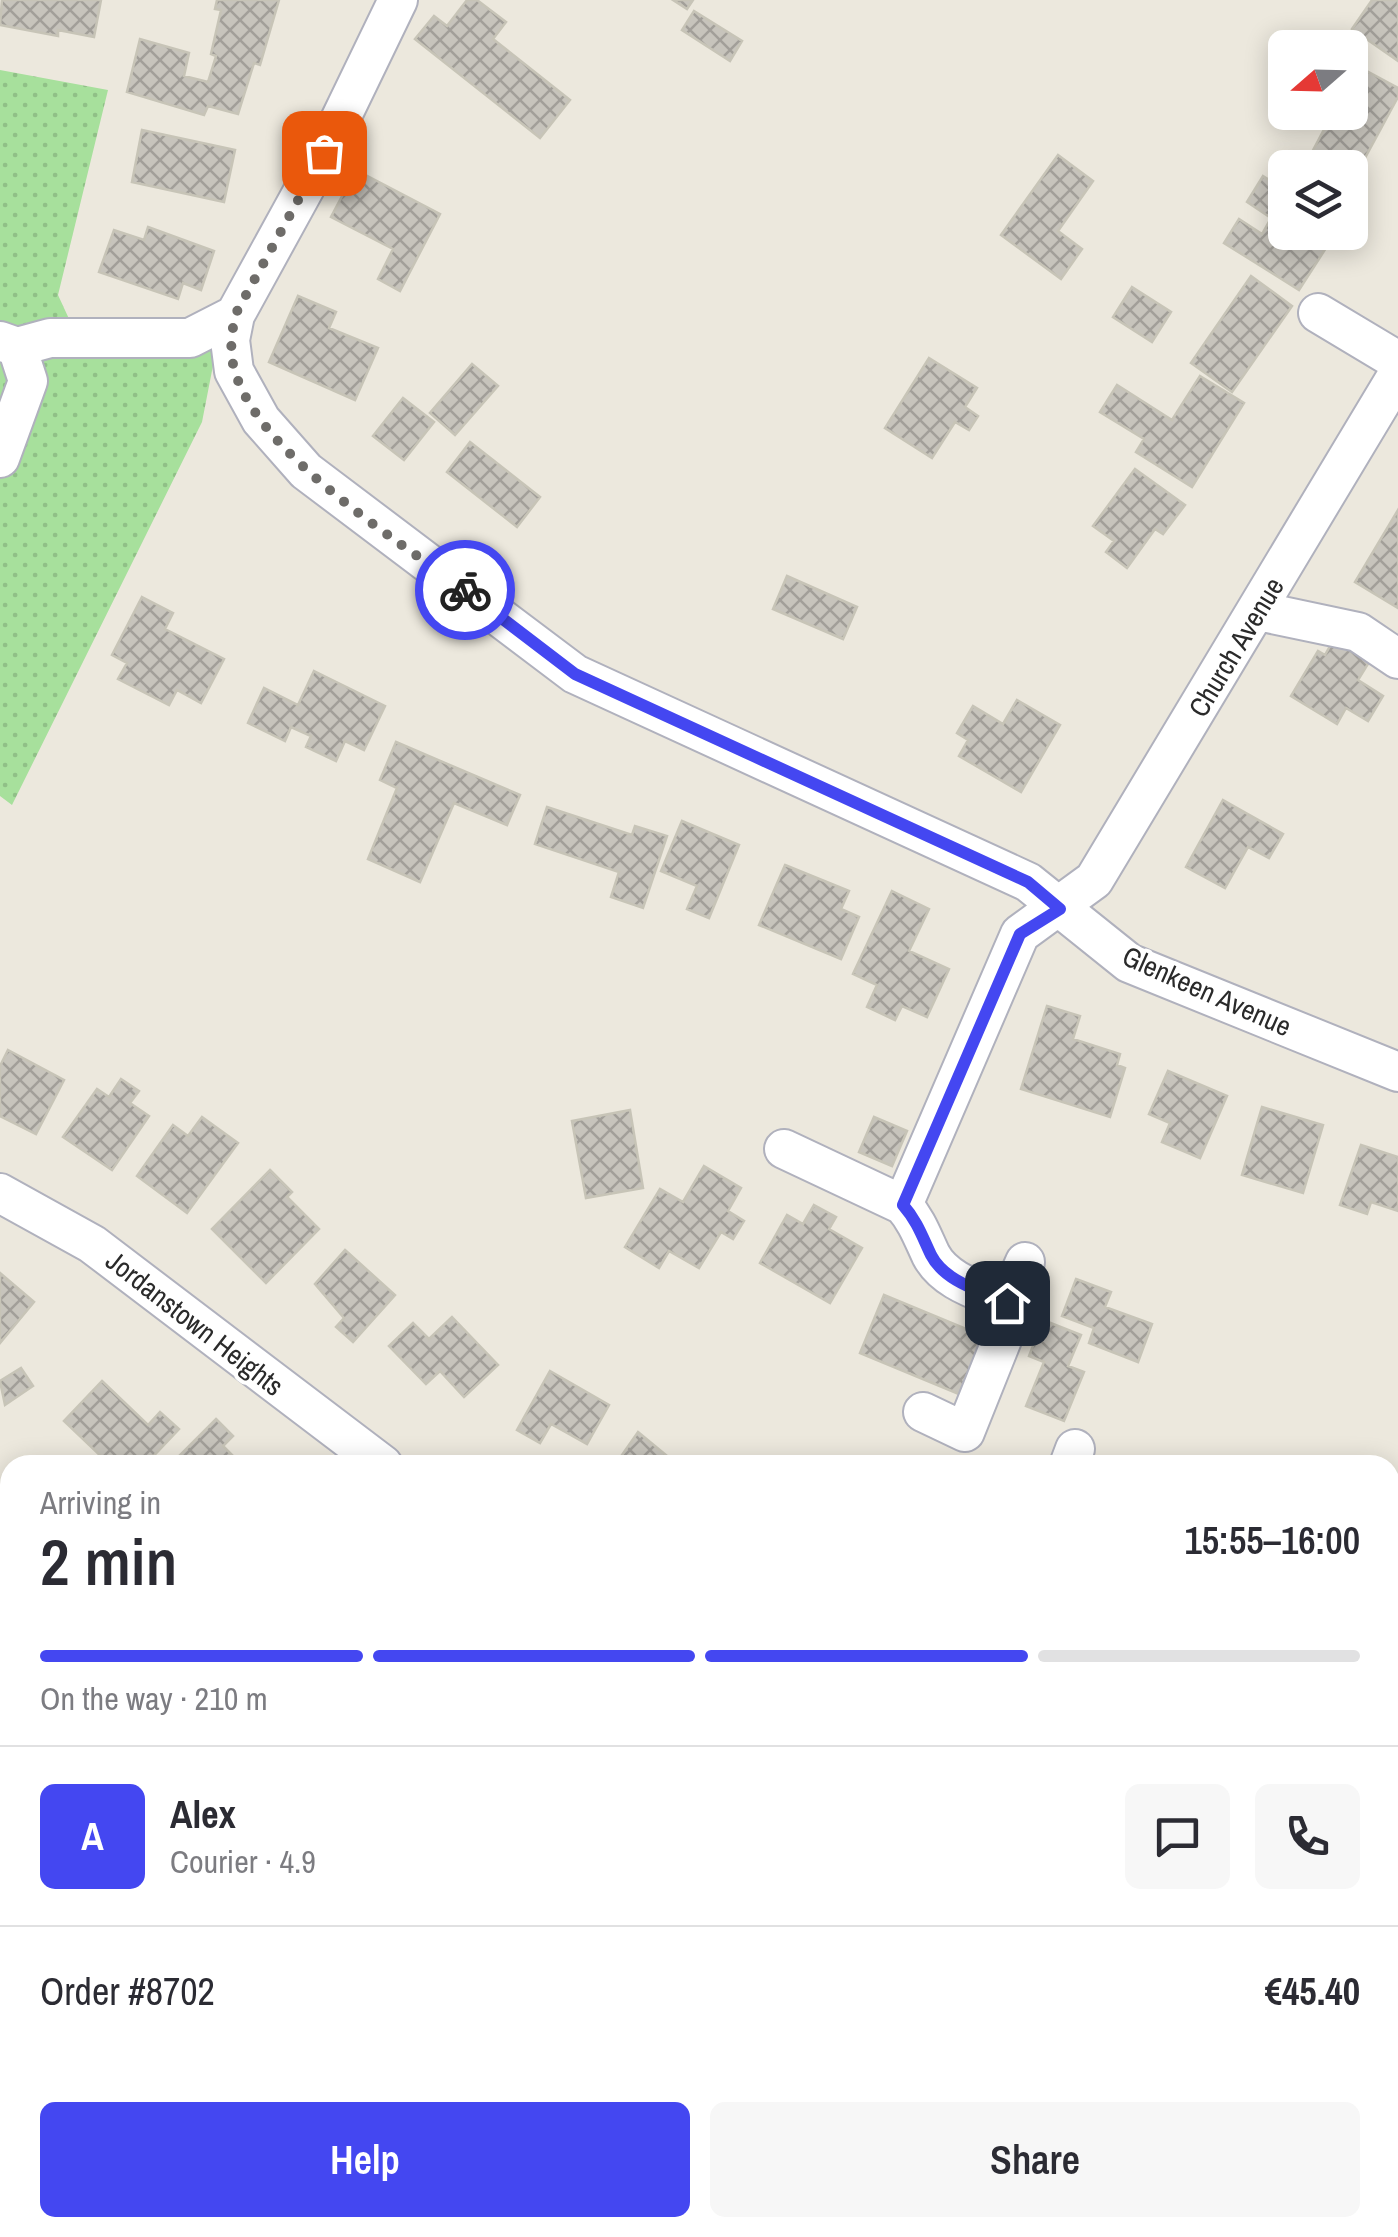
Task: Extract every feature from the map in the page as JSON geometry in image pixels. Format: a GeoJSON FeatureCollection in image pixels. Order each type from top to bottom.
{"type":"FeatureCollection","features":[{"type":"Feature","properties":{"kind":"street"},"geometry":{"type":"LineString","coordinates":[[0,458],[28,381],[8,344],[50,338],[190,338],[235,315],[324,153],[398,0]]}},
{"type":"Feature","properties":{"kind":"street"},"geometry":{"type":"LineString","coordinates":[[1318,313],[1398,362]]}},
{"type":"Feature","properties":{"kind":"street","name":"Glenkeen Avenue"},"geometry":{"type":"LineString","coordinates":[[235,315],[230,340],[234,371],[262,420],[306,471],[575,674],[1028,882],[1129,963],[1398,1072]]}},
{"type":"Feature","properties":{"kind":"street","name":"Church Avenue"},"geometry":{"type":"LineString","coordinates":[[903,1205],[1020,934],[1060,909],[1094,880],[1398,374]]}},
{"type":"Feature","properties":{"kind":"street"},"geometry":{"type":"LineString","coordinates":[[1258,611],[1358,632],[1398,659]]}},
{"type":"Feature","properties":{"kind":"street"},"geometry":{"type":"LineString","coordinates":[[784,1150],[903,1205],[920,1225],[932,1258],[951,1278],[1007,1303]]}},
{"type":"Feature","properties":{"kind":"street","name":"Jordanstown Heights"},"geometry":{"type":"LineString","coordinates":[[0,1193],[92,1244],[355,1455]]}},
{"type":"Feature","properties":{"kind":"street"},"geometry":{"type":"LineString","coordinates":[[922,1412],[965,1432],[1004,1332],[1007,1303],[1025,1262]]}},
{"type":"Feature","properties":{"kind":"green space"},"geometry":{"type":"Polygon","coordinates":[[[0,70],[108,90],[58,295],[70,321],[184,325],[225,304],[202,422],[12,805],[0,796],[0,70]]]}},
{"type":"Feature","properties":{"kind":"building"},"geometry":{"type":"Polygon","coordinates":[[[2,0],[101,0],[94,37],[58,30],[58,36],[0,25],[2,0]]]}},
{"type":"Feature","properties":{"kind":"building"},"geometry":{"type":"Polygon","coordinates":[[[217,0],[279,0],[260,65],[254,63],[238,114],[208,106],[204,115],[127,92],[140,39],[189,53],[184,76],[208,82],[216,56],[211,54],[221,10],[215,9],[217,0]]]}},
{"type":"Feature","properties":{"kind":"building"},"geometry":{"type":"Polygon","coordinates":[[[467,0],[477,0],[506,22],[493,39],[570,100],[540,138],[415,39],[434,16],[447,26],[467,0]]]}},
{"type":"Feature","properties":{"kind":"building"},"geometry":{"type":"Polygon","coordinates":[[[673,0],[693,0],[687,9],[673,0]]]}},
{"type":"Feature","properties":{"kind":"building"},"geometry":{"type":"Polygon","coordinates":[[[1372,0],[1398,0],[1398,61],[1368,40],[1368,30],[1352,29],[1372,0]]]}},
{"type":"Feature","properties":{"kind":"building"},"geometry":{"type":"Polygon","coordinates":[[[694,11],[742,41],[730,61],[682,30],[694,11]]]}},
{"type":"Feature","properties":{"kind":"building"},"geometry":{"type":"Polygon","coordinates":[[[1368,72],[1398,88],[1398,97],[1368,152],[1313,150],[1324,130],[1368,130],[1368,72]]]}},
{"type":"Feature","properties":{"kind":"building"},"geometry":{"type":"Polygon","coordinates":[[[142,130],[235,150],[224,202],[132,182],[142,130]]]}},
{"type":"Feature","properties":{"kind":"building"},"geometry":{"type":"Polygon","coordinates":[[[1058,155],[1093,181],[1058,231],[1082,249],[1061,279],[1001,235],[1058,155]]]}},
{"type":"Feature","properties":{"kind":"building"},"geometry":{"type":"Polygon","coordinates":[[[356,170],[440,214],[400,291],[378,279],[393,249],[331,217],[356,170]]]}},
{"type":"Feature","properties":{"kind":"building"},"geometry":{"type":"Polygon","coordinates":[[[1263,176],[1268,179],[1268,216],[1247,202],[1263,176]]]}},
{"type":"Feature","properties":{"kind":"building"},"geometry":{"type":"Polygon","coordinates":[[[1239,219],[1262,234],[1268,223],[1268,250],[1325,250],[1299,290],[1224,243],[1239,219]]]}},
{"type":"Feature","properties":{"kind":"building"},"geometry":{"type":"Polygon","coordinates":[[[148,227],[214,251],[201,290],[183,283],[178,299],[99,272],[114,230],[144,240],[148,227]]]}},
{"type":"Feature","properties":{"kind":"building"},"geometry":{"type":"Polygon","coordinates":[[[1251,276],[1292,306],[1232,392],[1191,363],[1251,276]]]}},
{"type":"Feature","properties":{"kind":"building"},"geometry":{"type":"Polygon","coordinates":[[[1132,287],[1171,312],[1152,342],[1113,317],[1132,287]]]}},
{"type":"Feature","properties":{"kind":"building"},"geometry":{"type":"Polygon","coordinates":[[[298,296],[336,312],[329,328],[378,348],[355,400],[269,362],[298,296]]]}},
{"type":"Feature","properties":{"kind":"building"},"geometry":{"type":"Polygon","coordinates":[[[929,358],[977,388],[965,407],[978,416],[969,430],[955,422],[932,458],[885,428],[929,358]]]}},
{"type":"Feature","properties":{"kind":"building"},"geometry":{"type":"Polygon","coordinates":[[[472,364],[498,386],[455,435],[430,413],[472,364]]]}},
{"type":"Feature","properties":{"kind":"building"},"geometry":{"type":"Polygon","coordinates":[[[1200,376],[1244,403],[1192,487],[1136,452],[1144,439],[1100,412],[1117,385],[1172,420],[1200,376]]]}},
{"type":"Feature","properties":{"kind":"building"},"geometry":{"type":"Polygon","coordinates":[[[403,398],[434,422],[404,460],[373,436],[403,398]]]}},
{"type":"Feature","properties":{"kind":"building"},"geometry":{"type":"Polygon","coordinates":[[[470,442],[540,497],[517,527],[447,472],[470,442]]]}},
{"type":"Feature","properties":{"kind":"building"},"geometry":{"type":"Polygon","coordinates":[[[1135,469],[1185,505],[1163,534],[1155,529],[1127,568],[1106,552],[1114,541],[1093,526],[1135,469]]]}},
{"type":"Feature","properties":{"kind":"building"},"geometry":{"type":"Polygon","coordinates":[[[1398,510],[1398,608],[1355,582],[1398,510]]]}},
{"type":"Feature","properties":{"kind":"building"},"geometry":{"type":"Polygon","coordinates":[[[787,576],[857,607],[843,639],[773,609],[787,576]]]}},
{"type":"Feature","properties":{"kind":"building"},"geometry":{"type":"Polygon","coordinates":[[[142,597],[173,613],[165,629],[224,659],[201,703],[177,690],[169,705],[118,679],[127,663],[112,655],[142,597]]]}},
{"type":"Feature","properties":{"kind":"building"},"geometry":{"type":"Polygon","coordinates":[[[1335,637],[1371,659],[1358,680],[1383,696],[1368,721],[1346,708],[1337,724],[1291,696],[1318,651],[1325,655],[1335,637]]]}},
{"type":"Feature","properties":{"kind":"building"},"geometry":{"type":"Polygon","coordinates":[[[314,671],[385,706],[364,750],[345,741],[336,761],[306,747],[311,736],[291,727],[285,741],[248,723],[264,688],[298,705],[314,671]]]}},
{"type":"Feature","properties":{"kind":"building"},"geometry":{"type":"Polygon","coordinates":[[[1017,700],[1060,725],[1021,792],[959,756],[968,740],[957,733],[973,706],[1003,724],[1017,700]]]}},
{"type":"Feature","properties":{"kind":"building"},"geometry":{"type":"Polygon","coordinates":[[[396,742],[520,795],[507,825],[454,803],[420,882],[368,859],[397,788],[380,780],[396,742]]]}},
{"type":"Feature","properties":{"kind":"building"},"geometry":{"type":"Polygon","coordinates":[[[1223,800],[1283,834],[1269,858],[1248,847],[1225,888],[1186,867],[1223,800]]]}},
{"type":"Feature","properties":{"kind":"building"},"geometry":{"type":"Polygon","coordinates":[[[547,807],[632,835],[635,826],[667,836],[643,908],[611,897],[619,872],[535,844],[547,807]]]}},
{"type":"Feature","properties":{"kind":"building"},"geometry":{"type":"Polygon","coordinates":[[[682,821],[739,845],[709,918],[687,909],[697,886],[661,871],[682,821]]]}},
{"type":"Feature","properties":{"kind":"building"},"geometry":{"type":"Polygon","coordinates":[[[785,865],[849,891],[841,909],[859,917],[841,959],[759,925],[785,865]]]}},
{"type":"Feature","properties":{"kind":"building"},"geometry":{"type":"Polygon","coordinates":[[[892,891],[929,909],[909,951],[949,969],[927,1017],[902,1006],[895,1020],[867,1007],[877,985],[853,974],[892,891]]]}},
{"type":"Feature","properties":{"kind":"building"},"geometry":{"type":"Polygon","coordinates":[[[1047,1006],[1080,1016],[1073,1039],[1120,1054],[1117,1065],[1125,1068],[1110,1117],[1021,1089],[1047,1006]]]}},
{"type":"Feature","properties":{"kind":"building"},"geometry":{"type":"Polygon","coordinates":[[[8,1050],[64,1080],[36,1134],[0,1116],[0,1066],[8,1050]]]}},
{"type":"Feature","properties":{"kind":"building"},"geometry":{"type":"Polygon","coordinates":[[[1168,1071],[1227,1096],[1200,1158],[1162,1142],[1170,1123],[1149,1114],[1168,1071]]]}},
{"type":"Feature","properties":{"kind":"building"},"geometry":{"type":"Polygon","coordinates":[[[121,1079],[139,1091],[130,1103],[149,1116],[112,1170],[63,1137],[97,1089],[109,1097],[121,1079]]]}},
{"type":"Feature","properties":{"kind":"building"},"geometry":{"type":"Polygon","coordinates":[[[1262,1107],[1323,1125],[1303,1193],[1242,1175],[1262,1107]]]}},
{"type":"Feature","properties":{"kind":"building"},"geometry":{"type":"Polygon","coordinates":[[[630,1110],[643,1188],[586,1198],[572,1121],[630,1110]]]}},
{"type":"Feature","properties":{"kind":"building"},"geometry":{"type":"Polygon","coordinates":[[[202,1117],[238,1143],[187,1213],[137,1176],[173,1125],[188,1136],[202,1117]]]}},
{"type":"Feature","properties":{"kind":"building"},"geometry":{"type":"Polygon","coordinates":[[[874,1117],[907,1131],[892,1166],[859,1152],[874,1117]]]}},
{"type":"Feature","properties":{"kind":"building"},"geometry":{"type":"Polygon","coordinates":[[[1361,1145],[1398,1157],[1398,1211],[1371,1202],[1367,1214],[1340,1205],[1361,1145]]]}},
{"type":"Feature","properties":{"kind":"building"},"geometry":{"type":"Polygon","coordinates":[[[704,1166],[741,1188],[728,1211],[744,1221],[733,1239],[721,1232],[699,1268],[669,1251],[659,1268],[625,1247],[660,1189],[683,1202],[704,1166]]]}},
{"type":"Feature","properties":{"kind":"building"},"geometry":{"type":"Polygon","coordinates":[[[270,1170],[292,1192],[287,1197],[319,1229],[266,1283],[212,1229],[270,1170]]]}},
{"type":"Feature","properties":{"kind":"building"},"geometry":{"type":"Polygon","coordinates":[[[814,1205],[836,1217],[829,1229],[862,1248],[830,1303],[760,1263],[787,1215],[803,1224],[814,1205]]]}},
{"type":"Feature","properties":{"kind":"building"},"geometry":{"type":"Polygon","coordinates":[[[345,1250],[395,1295],[353,1342],[336,1327],[344,1318],[315,1284],[345,1250]]]}},
{"type":"Feature","properties":{"kind":"building"},"geometry":{"type":"Polygon","coordinates":[[[0,1273],[34,1302],[0,1343],[0,1273]]]}},
{"type":"Feature","properties":{"kind":"building"},"geometry":{"type":"Polygon","coordinates":[[[1076,1279],[1111,1292],[1105,1307],[1152,1324],[1138,1362],[1089,1343],[1094,1328],[1062,1316],[1076,1279]]]}},
{"type":"Feature","properties":{"kind":"building"},"geometry":{"type":"Polygon","coordinates":[[[884,1295],[983,1336],[959,1394],[860,1353],[884,1295]]]}},
{"type":"Feature","properties":{"kind":"building"},"geometry":{"type":"Polygon","coordinates":[[[452,1317],[498,1365],[464,1397],[440,1371],[426,1384],[389,1346],[413,1323],[429,1339],[452,1317]]]}},
{"type":"Feature","properties":{"kind":"building"},"geometry":{"type":"Polygon","coordinates":[[[1043,1320],[1081,1335],[1068,1366],[1084,1372],[1064,1421],[1026,1406],[1044,1362],[1029,1356],[1043,1320]]]}},
{"type":"Feature","properties":{"kind":"building"},"geometry":{"type":"Polygon","coordinates":[[[21,1368],[33,1386],[5,1405],[0,1381],[21,1368]]]}},
{"type":"Feature","properties":{"kind":"building"},"geometry":{"type":"Polygon","coordinates":[[[550,1371],[609,1405],[587,1444],[551,1424],[540,1443],[517,1430],[550,1371]]]}},
{"type":"Feature","properties":{"kind":"building"},"geometry":{"type":"Polygon","coordinates":[[[102,1381],[148,1425],[160,1412],[179,1429],[154,1455],[100,1455],[64,1421],[102,1381]]]}},
{"type":"Feature","properties":{"kind":"building"},"geometry":{"type":"Polygon","coordinates":[[[216,1419],[233,1436],[223,1446],[232,1455],[180,1455],[216,1419]]]}},
{"type":"Feature","properties":{"kind":"building"},"geometry":{"type":"Polygon","coordinates":[[[638,1432],[666,1455],[622,1455],[638,1432]]]}},
{"type":"Feature","properties":{"kind":"way so far"},"geometry":{"type":"LineString","coordinates":[[324,153],[235,315],[230,340],[234,371],[262,420],[306,471],[465,590]]}},
{"type":"Feature","properties":{"kind":"route"},"geometry":{"type":"LineString","coordinates":[[465,590],[575,674],[1028,882],[1060,909],[1020,934],[903,1205],[920,1225],[932,1258],[951,1278],[1007,1303]]}}]}
